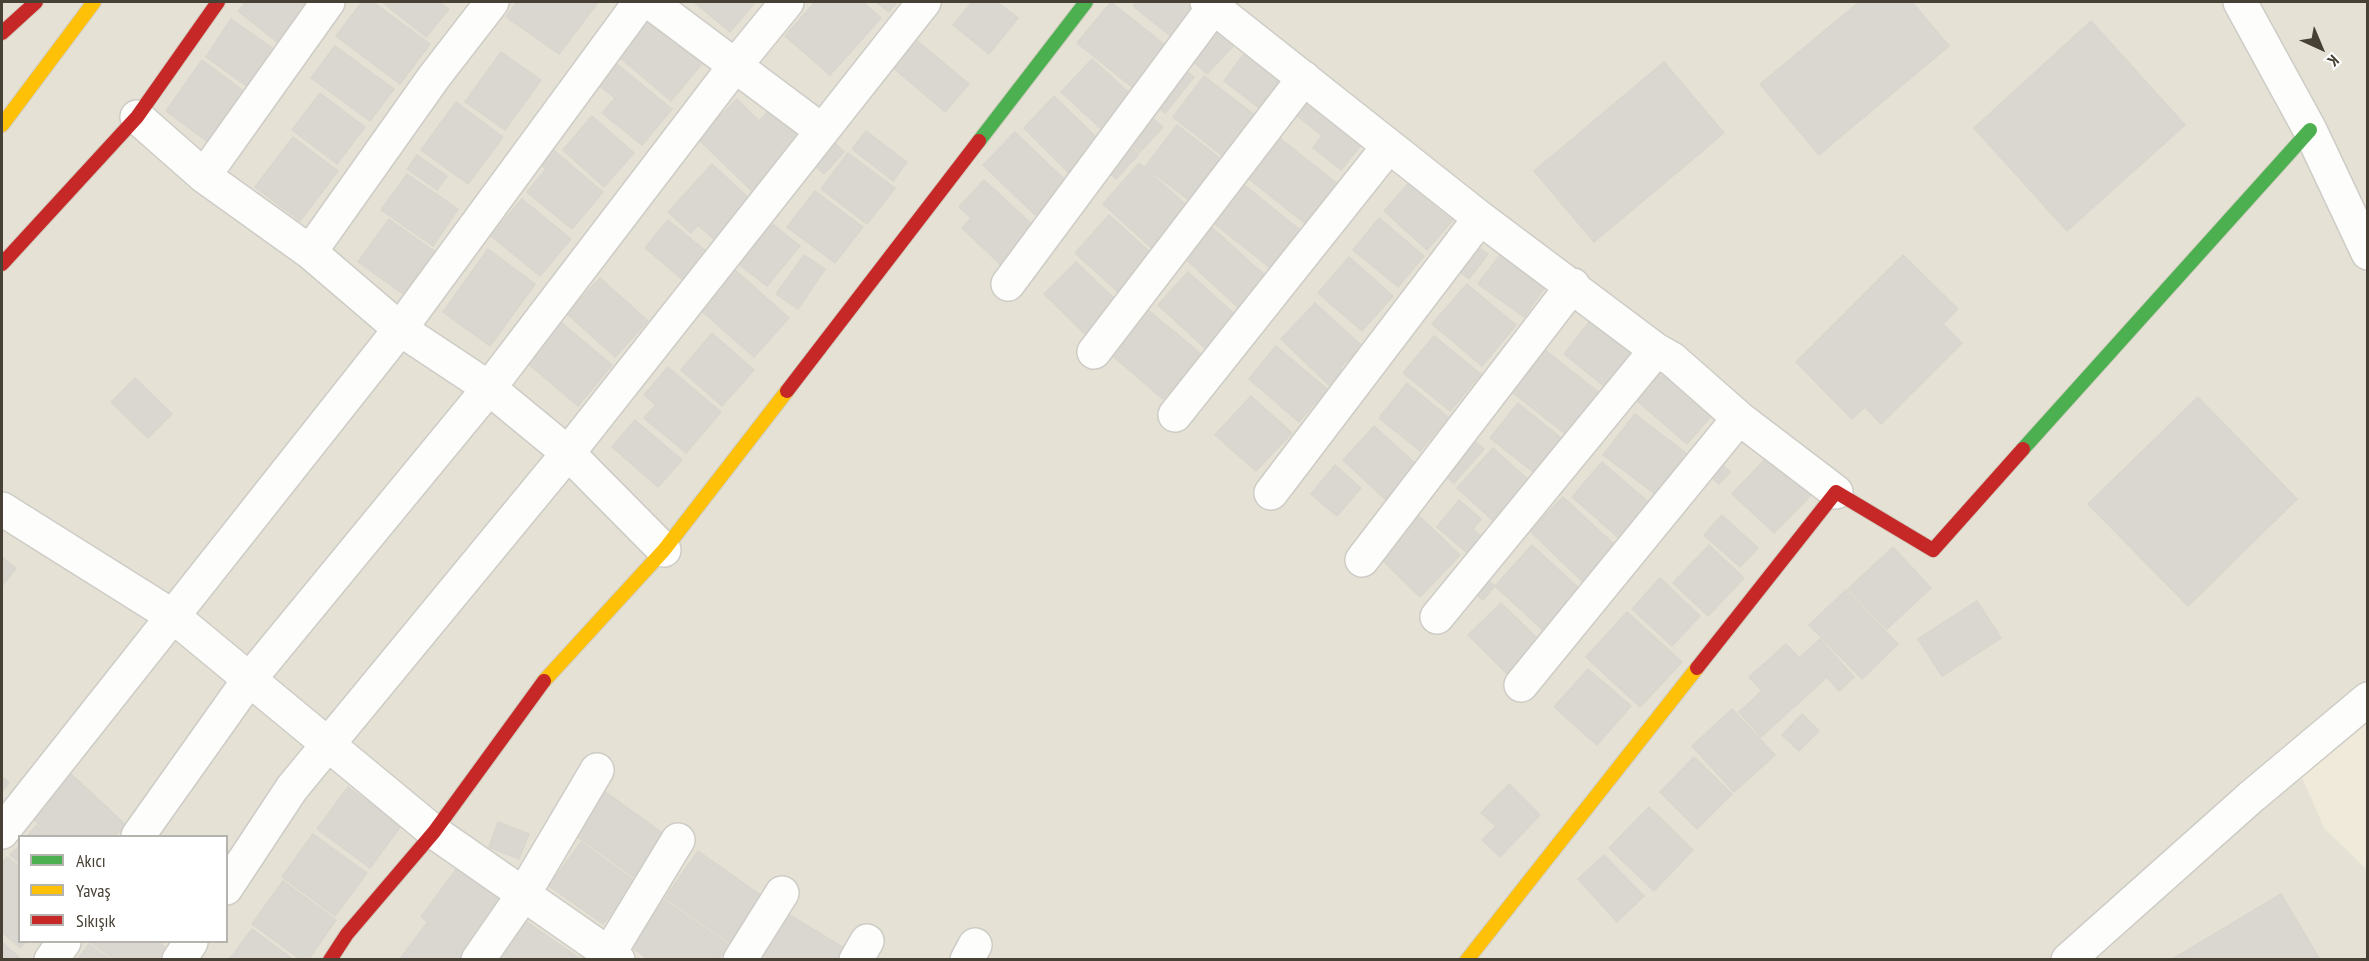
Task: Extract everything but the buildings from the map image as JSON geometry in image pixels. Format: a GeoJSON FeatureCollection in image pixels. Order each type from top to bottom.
{"type":"FeatureCollection","features":[{"type":"Feature","properties":{"kind":"street"},"geometry":{"type":"LineString","coordinates":[[2,33],[36,2]]}},
{"type":"Feature","properties":{"kind":"street"},"geometry":{"type":"LineString","coordinates":[[2,124],[94,2]]}},
{"type":"Feature","properties":{"kind":"street"},"geometry":{"type":"LineString","coordinates":[[2,264],[137,117],[218,2]]}},
{"type":"Feature","properties":{"kind":"street"},"geometry":{"type":"LineString","coordinates":[[204,176],[328,2]]}},
{"type":"Feature","properties":{"kind":"street"},"geometry":{"type":"LineString","coordinates":[[310,252],[434,77],[492,2]]}},
{"type":"Feature","properties":{"kind":"street"},"geometry":{"type":"LineString","coordinates":[[2,832],[41,779],[174,616],[400,329],[640,2]]}},
{"type":"Feature","properties":{"kind":"street"},"geometry":{"type":"LineString","coordinates":[[650,2],[821,130]]}},
{"type":"Feature","properties":{"kind":"street"},"geometry":{"type":"LineString","coordinates":[[139,835],[248,681],[489,388],[734,67],[787,2]]}},
{"type":"Feature","properties":{"kind":"street"},"geometry":{"type":"LineString","coordinates":[[228,885],[292,788],[568,453],[924,2]]}},
{"type":"Feature","properties":{"kind":"street"},"geometry":{"type":"LineString","coordinates":[[330,960],[347,934],[434,832],[540,685],[664,550],[1086,2]]}},
{"type":"Feature","properties":{"kind":"street"},"geometry":{"type":"LineString","coordinates":[[2240,2],[2310,130],[2367,253]]}},
{"type":"Feature","properties":{"kind":"street"},"geometry":{"type":"LineString","coordinates":[[1008,284],[1210,5],[1480,218],[1656,350],[1672,359],[1739,418],[1836,492],[1933,550],[2310,130]]}},
{"type":"Feature","properties":{"kind":"street"},"geometry":{"type":"LineString","coordinates":[[1094,352],[1304,78]]}},
{"type":"Feature","properties":{"kind":"street"},"geometry":{"type":"LineString","coordinates":[[137,117],[204,176],[310,252],[400,329],[489,388],[568,453],[664,550]]}},
{"type":"Feature","properties":{"kind":"street"},"geometry":{"type":"LineString","coordinates":[[1175,415],[1389,146]]}},
{"type":"Feature","properties":{"kind":"street"},"geometry":{"type":"LineString","coordinates":[[1270,493],[1480,218]]}},
{"type":"Feature","properties":{"kind":"street"},"geometry":{"type":"LineString","coordinates":[[1362,560],[1572,285]]}},
{"type":"Feature","properties":{"kind":"street"},"geometry":{"type":"LineString","coordinates":[[1437,617],[1656,350]]}},
{"type":"Feature","properties":{"kind":"street"},"geometry":{"type":"LineString","coordinates":[[1521,685],[1739,418]]}},
{"type":"Feature","properties":{"kind":"street"},"geometry":{"type":"LineString","coordinates":[[1467,960],[1836,492]]}},
{"type":"Feature","properties":{"kind":"street"},"geometry":{"type":"LineString","coordinates":[[2,509],[174,616],[248,681],[434,832],[611,958],[678,840]]}},
{"type":"Feature","properties":{"kind":"street"},"geometry":{"type":"LineString","coordinates":[[2068,960],[2251,797],[2367,699]]}},
{"type":"Feature","properties":{"kind":"street"},"geometry":{"type":"LineString","coordinates":[[478,960],[523,895],[597,770]]}},
{"type":"Feature","properties":{"kind":"street"},"geometry":{"type":"LineString","coordinates":[[740,960],[782,893]]}},
{"type":"Feature","properties":{"kind":"street"},"geometry":{"type":"LineString","coordinates":[[51,960],[63,943]]}},
{"type":"Feature","properties":{"kind":"street"},"geometry":{"type":"LineString","coordinates":[[179,960],[190,943]]}},
{"type":"Feature","properties":{"kind":"shaded area"},"geometry":{"type":"Polygon","coordinates":[[[2,2],[2367,2],[2367,959],[2,960],[2,2]]]}},
{"type":"Feature","properties":{"kind":"shaded area"},"geometry":{"type":"Polygon","coordinates":[[[2367,722],[2367,870],[2324,828],[2302,777],[2367,722]]]}},
{"type":"Feature","properties":{"kind":"traffic: fast"},"geometry":{"type":"LineString","coordinates":[[979,141],[1086,2]]}},
{"type":"Feature","properties":{"kind":"traffic: fast"},"geometry":{"type":"LineString","coordinates":[[2023,449],[2310,130]]}},
{"type":"Feature","properties":{"kind":"traffic: slow"},"geometry":{"type":"LineString","coordinates":[[2,125],[94,2]]}},
{"type":"Feature","properties":{"kind":"traffic: slow"},"geometry":{"type":"LineString","coordinates":[[544,681],[664,550],[787,391]]}},
{"type":"Feature","properties":{"kind":"traffic: slow"},"geometry":{"type":"LineString","coordinates":[[1467,960],[1697,668]]}},
{"type":"Feature","properties":{"kind":"traffic: jam"},"geometry":{"type":"LineString","coordinates":[[2,33],[36,2]]}},
{"type":"Feature","properties":{"kind":"traffic: jam"},"geometry":{"type":"LineString","coordinates":[[2,264],[137,117],[218,2]]}},
{"type":"Feature","properties":{"kind":"traffic: jam"},"geometry":{"type":"LineString","coordinates":[[787,391],[979,141]]}},
{"type":"Feature","properties":{"kind":"traffic: jam"},"geometry":{"type":"LineString","coordinates":[[1697,668],[1836,492],[1933,550],[2023,449]]}},
{"type":"Feature","properties":{"kind":"traffic: jam"},"geometry":{"type":"LineString","coordinates":[[330,960],[347,934],[434,832],[544,681]]}}]}
